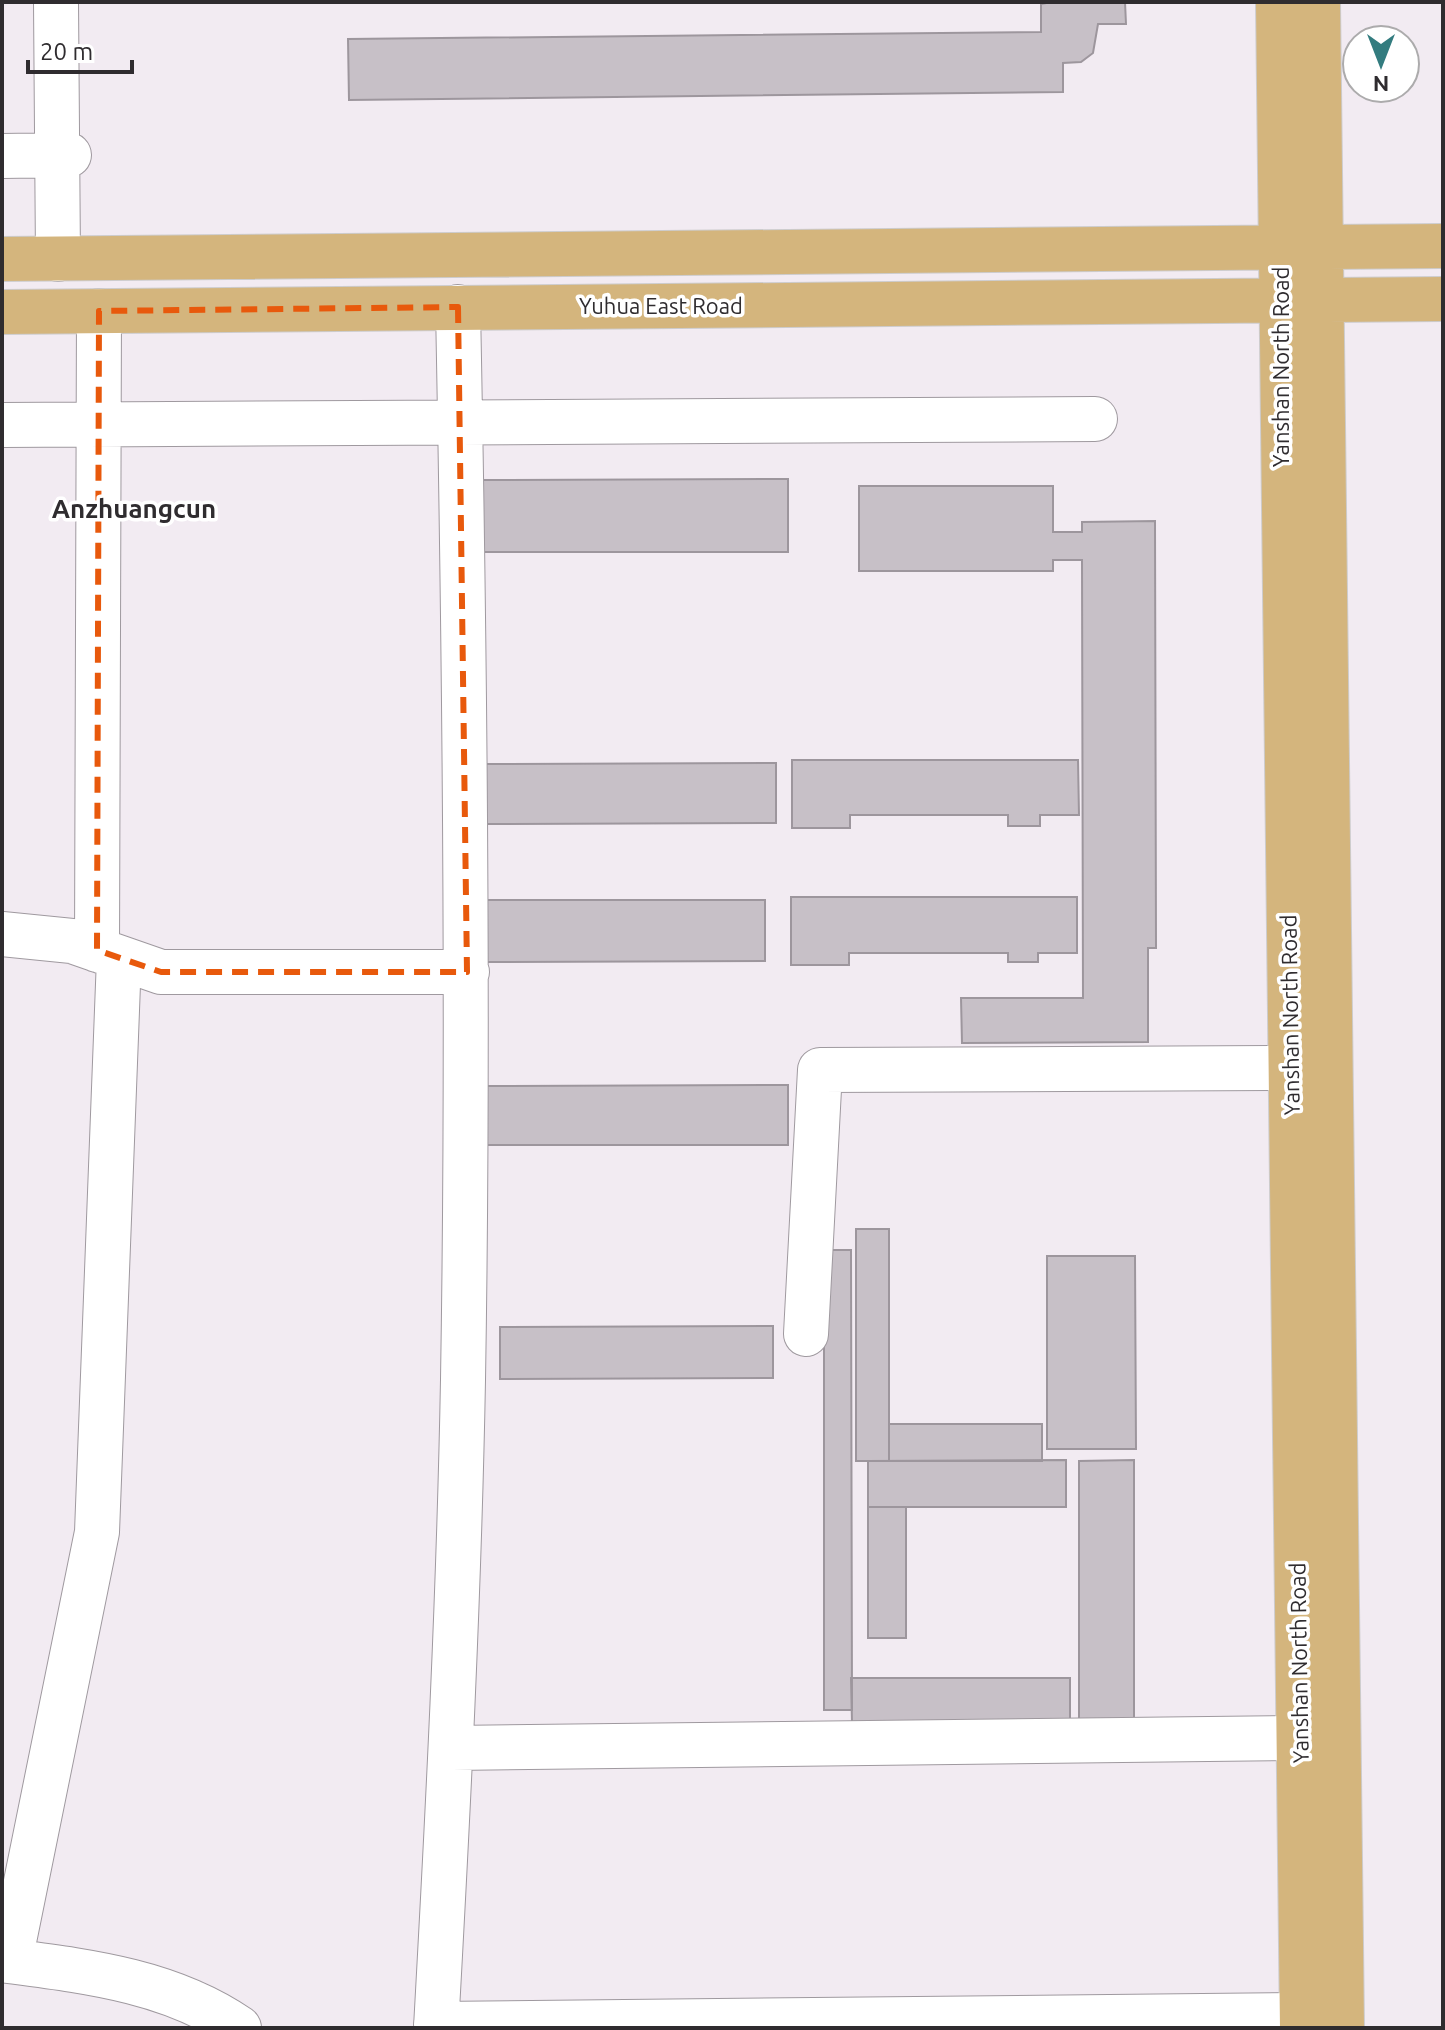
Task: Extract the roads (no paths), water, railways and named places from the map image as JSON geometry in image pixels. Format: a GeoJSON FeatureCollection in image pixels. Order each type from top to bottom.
{"type":"FeatureCollection","features":[{"type":"Feature","properties":{"kind":"main road","name":"Yanshan North Road"},"geometry":{"type":"LineString","coordinates":[[1278,2],[1300,247]]}},
{"type":"Feature","properties":{"kind":"main road","name":"Yanshan North Road"},"geometry":{"type":"LineString","coordinates":[[1316,2024],[1300,247],[1318,2]]}},
{"type":"Feature","properties":{"kind":"main road"},"geometry":{"type":"LineString","coordinates":[[2,259],[1443,246]]}},
{"type":"Feature","properties":{"kind":"main road","name":"Yuhua East Road"},"geometry":{"type":"LineString","coordinates":[[2,312],[1443,299]]}},
{"type":"Feature","properties":{"kind":"main road","name":"Yanshan North Road"},"geometry":{"type":"LineString","coordinates":[[1300,300],[1291,1068],[1300,1738],[1316,2024]]}},
{"type":"Feature","properties":{"kind":"street"},"geometry":{"type":"LineString","coordinates":[[56,2],[58,259]]}},
{"type":"Feature","properties":{"kind":"street"},"geometry":{"type":"LineString","coordinates":[[2,156],[69,155]]}},
{"type":"Feature","properties":{"kind":"street"},"geometry":{"type":"LineString","coordinates":[[458,307],[467,972],[463,1381],[452,1748],[436,2026],[1316,2024]]}},
{"type":"Feature","properties":{"kind":"street"},"geometry":{"type":"LineString","coordinates":[[99,311],[98,425],[108,954],[97,1532],[6,1960],[87,1971],[181,1994],[239,2028]]}},
{"type":"Feature","properties":{"kind":"street"},"geometry":{"type":"LineString","coordinates":[[2,425],[1095,419]]}},
{"type":"Feature","properties":{"kind":"street"},"geometry":{"type":"LineString","coordinates":[[2,934],[72,941],[161,972],[467,972]]}},
{"type":"Feature","properties":{"kind":"street"},"geometry":{"type":"LineString","coordinates":[[806,1334],[820,1070],[1291,1068]]}},
{"type":"Feature","properties":{"kind":"street"},"geometry":{"type":"LineString","coordinates":[[452,1748],[1300,1738]]}},
{"type":"Feature","properties":{"kind":"district","name":"Anzhuangcun"},"geometry":{"type":"Point","coordinates":[134,509]}}]}
